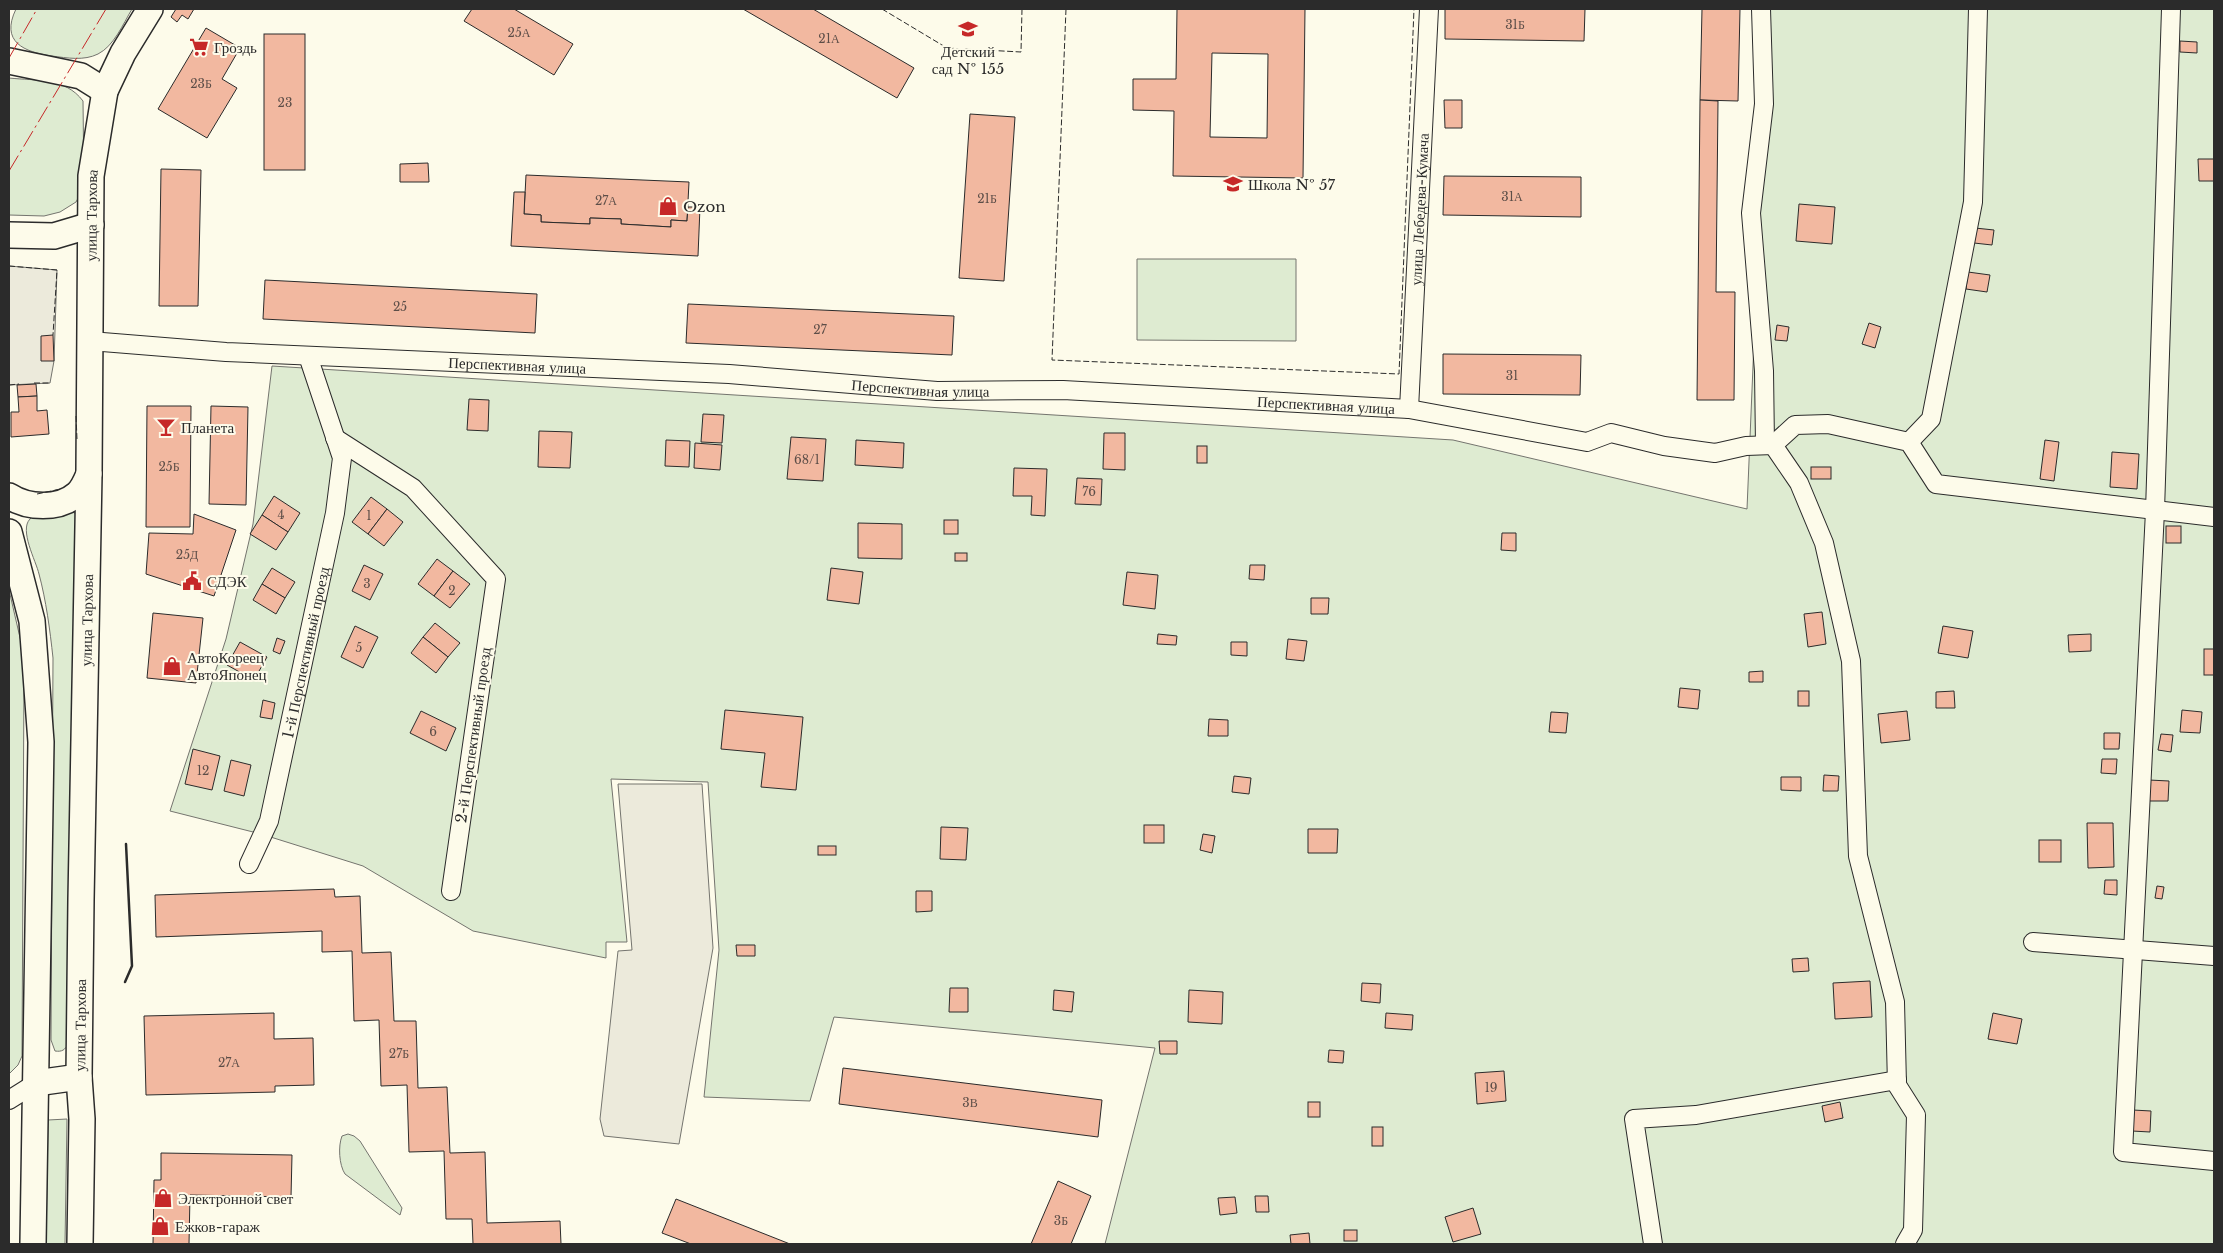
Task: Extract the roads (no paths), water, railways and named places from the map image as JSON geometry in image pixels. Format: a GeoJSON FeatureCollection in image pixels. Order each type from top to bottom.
{"type":"FeatureCollection","features":[{"type":"Feature","properties":{"kind":"main road","name":"улица Тархова"},"geometry":{"type":"LineString","coordinates":[[80,1244],[82,1119],[79,1077],[89,474],[91,176],[105,91],[123,53],[150,9]]}},
{"type":"Feature","properties":{"kind":"main road"},"geometry":{"type":"LineString","coordinates":[[9,61],[81,76],[105,91]]}},
{"type":"Feature","properties":{"kind":"main road"},"geometry":{"type":"LineString","coordinates":[[9,235],[54,236],[91,225]]}},
{"type":"Feature","properties":{"kind":"main road"},"geometry":{"type":"LineString","coordinates":[[9,496],[23,503],[35,506],[61,502],[76,496],[89,474]]}},
{"type":"Feature","properties":{"kind":"main road"},"geometry":{"type":"LineString","coordinates":[[9,532],[32,621],[41,742],[32,1244]]}},
{"type":"Feature","properties":{"kind":"main road"},"geometry":{"type":"LineString","coordinates":[[36,1083],[79,1077]]}},
{"type":"Feature","properties":{"kind":"street","name":"улица Лебедева-Кумача"},"geometry":{"type":"LineString","coordinates":[[1409,409],[1428,9]]}},
{"type":"Feature","properties":{"kind":"street"},"geometry":{"type":"LineString","coordinates":[[1761,9],[1764,104],[1751,213],[1769,445],[1799,482],[1824,543],[1851,661],[1858,856],[1895,1002],[1897,1085],[1916,1115],[1913,1230],[1905,1244]]}},
{"type":"Feature","properties":{"kind":"street"},"geometry":{"type":"LineString","coordinates":[[1909,442],[1931,419],[1973,202],[1978,9]]}},
{"type":"Feature","properties":{"kind":"street"},"geometry":{"type":"LineString","coordinates":[[2171,9],[2155,511],[2123,1152],[2214,1160]]}},
{"type":"Feature","properties":{"kind":"street","name":"Перспективная улица"},"geometry":{"type":"LineString","coordinates":[[90,341],[226,352],[729,374],[937,391],[1063,390],[1409,409],[1587,442],[1611,433],[1664,446],[1715,453],[1746,446],[1769,445]]}},
{"type":"Feature","properties":{"kind":"street","name":"1-й Перспективный проезд"},"geometry":{"type":"LineString","coordinates":[[249,864],[269,821],[334,513],[342,458],[308,356]]}},
{"type":"Feature","properties":{"kind":"street"},"geometry":{"type":"LineString","coordinates":[[1769,445],[1795,425],[1828,424],[1909,442],[1936,484],[2214,517]]}},
{"type":"Feature","properties":{"kind":"street","name":"2-й Перспективный проезд"},"geometry":{"type":"LineString","coordinates":[[335,438],[413,488],[496,579],[451,891]]}},
{"type":"Feature","properties":{"kind":"street"},"geometry":{"type":"LineString","coordinates":[[2033,942],[2133,948],[2214,956]]}},
{"type":"Feature","properties":{"kind":"street"},"geometry":{"type":"LineString","coordinates":[[1653,1244],[1634,1119],[1696,1116],[1897,1080]]}},
{"type":"Feature","properties":{"kind":"street"},"geometry":{"type":"LineString","coordinates":[[9,1100],[36,1083]]}},
{"type":"Feature","properties":{"kind":"place","name":"Детский сад № 155"},"geometry":{"type":"Point","coordinates":[968,29]}},
{"type":"Feature","properties":{"kind":"place","name":"Гроздь"},"geometry":{"type":"Point","coordinates":[199,47]}},
{"type":"Feature","properties":{"kind":"place","name":"Школа № 57"},"geometry":{"type":"Point","coordinates":[1233,184]}},
{"type":"Feature","properties":{"kind":"place","name":"Ozon"},"geometry":{"type":"Point","coordinates":[668,206]}},
{"type":"Feature","properties":{"kind":"place","name":"Планета"},"geometry":{"type":"Point","coordinates":[166,427]}},
{"type":"Feature","properties":{"kind":"place","name":"СДЭК"},"geometry":{"type":"Point","coordinates":[192,581]}},
{"type":"Feature","properties":{"kind":"place","name":"АвтоКореец АвтоЯпонец"},"geometry":{"type":"Point","coordinates":[172,666]}},
{"type":"Feature","properties":{"kind":"place","name":"Электронной свет"},"geometry":{"type":"Point","coordinates":[163,1198]}},
{"type":"Feature","properties":{"kind":"place","name":"Ежков-гараж"},"geometry":{"type":"Point","coordinates":[160,1226]}}]}
